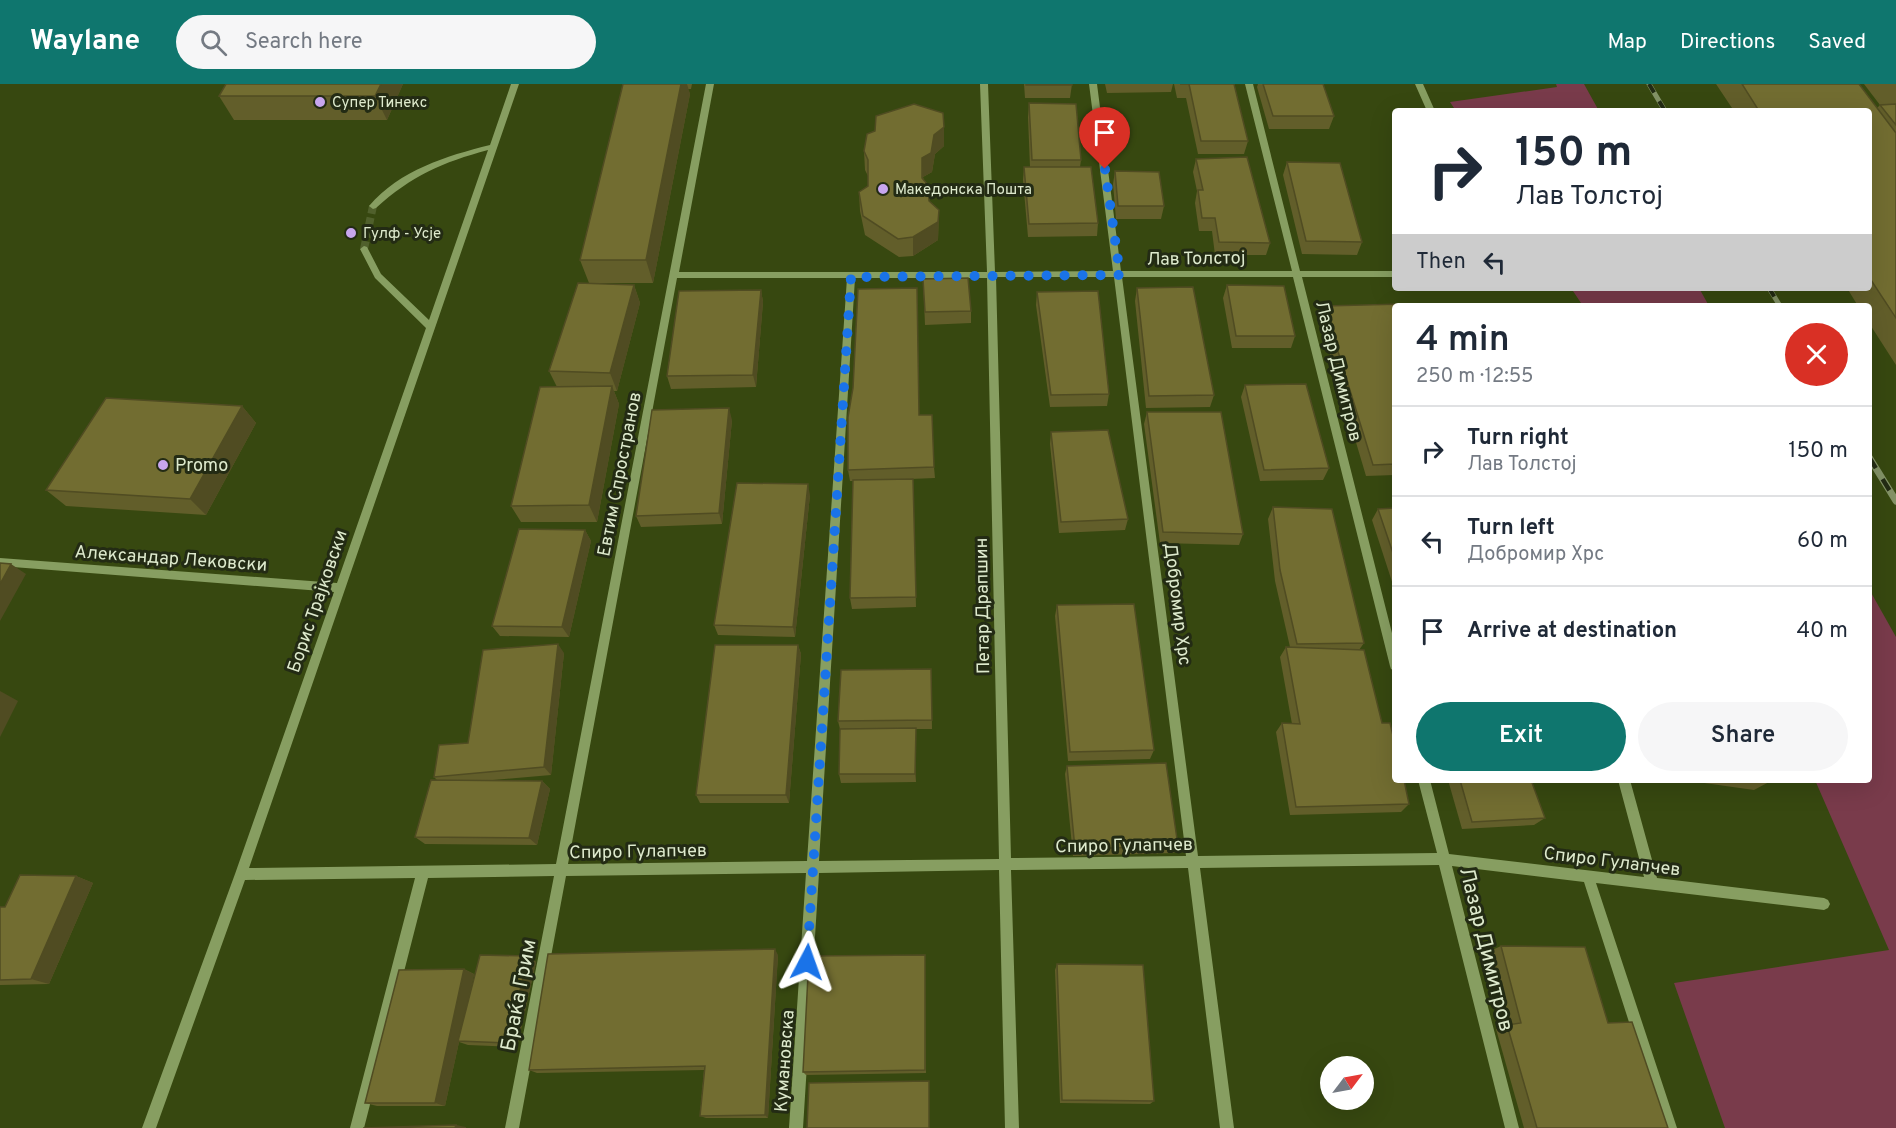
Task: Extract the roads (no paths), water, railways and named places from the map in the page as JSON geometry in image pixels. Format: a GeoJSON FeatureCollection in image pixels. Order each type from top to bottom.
{"type":"FeatureCollection","features":[{"type":"Feature","properties":{"kind":"street","name":"Борис Трајковски"},"geometry":{"type":"LineString","coordinates":[[149,1128],[241,874],[515,84]]}},
{"type":"Feature","properties":{"kind":"street","name":"Евтим Спространов"},"geometry":{"type":"LineString","coordinates":[[562,870],[710,84]]}},
{"type":"Feature","properties":{"kind":"street","name":"Петар Драпшин"},"geometry":{"type":"LineString","coordinates":[[984,84],[993,275],[1003,864],[1012,1128]]}},
{"type":"Feature","properties":{"kind":"street","name":"Добромир Хрс"},"geometry":{"type":"LineString","coordinates":[[1094,84],[1227,1128]]}},
{"type":"Feature","properties":{"kind":"street","name":"Лазар Димитров"},"geometry":{"type":"LineString","coordinates":[[1249,84],[1392,654]]}},
{"type":"Feature","properties":{"kind":"street"},"geometry":{"type":"LineString","coordinates":[[1419,84],[1430,108]]}},
{"type":"Feature","properties":{"kind":"street"},"geometry":{"type":"LineString","coordinates":[[373,206],[413,173],[442,159],[494,146]]}},
{"type":"Feature","properties":{"kind":"street"},"geometry":{"type":"LineString","coordinates":[[364,249],[378,276],[431,327]]}},
{"type":"Feature","properties":{"kind":"street","name":"Лав Толстој"},"geometry":{"type":"LineString","coordinates":[[673,275],[851,277],[1392,274]]}},
{"type":"Feature","properties":{"kind":"street","name":"Кумановска"},"geometry":{"type":"LineString","coordinates":[[796,1128],[851,277]]}},
{"type":"Feature","properties":{"kind":"street","name":"Александар Лековски"},"geometry":{"type":"LineString","coordinates":[[0,562],[340,588]]}},
{"type":"Feature","properties":{"kind":"street","name":"Лазар Димитров"},"geometry":{"type":"LineString","coordinates":[[1425,783],[1512,1128]]}},
{"type":"Feature","properties":{"kind":"street"},"geometry":{"type":"LineString","coordinates":[[1625,783],[1652,884]]}},
{"type":"Feature","properties":{"kind":"street","name":"Спиро Гулапчев"},"geometry":{"type":"LineString","coordinates":[[241,874],[1444,858],[1824,904]]}},
{"type":"Feature","properties":{"kind":"street","name":"Браќа Грим"},"geometry":{"type":"LineString","coordinates":[[512,1128],[562,870]]}},
{"type":"Feature","properties":{"kind":"street"},"geometry":{"type":"LineString","coordinates":[[357,1128],[423,872]]}},
{"type":"Feature","properties":{"kind":"street"},"geometry":{"type":"LineString","coordinates":[[1588,876],[1670,1128]]}},
{"type":"Feature","properties":{"kind":"tunnel"},"geometry":{"type":"LineString","coordinates":[[364,249],[373,206]]}},
{"type":"Feature","properties":{"kind":"railway"},"geometry":{"type":"LineString","coordinates":[[1649,84],[1663,108]]}},
{"type":"Feature","properties":{"kind":"railway"},"geometry":{"type":"LineString","coordinates":[[1771,291],[1778,303]]}},
{"type":"Feature","properties":{"kind":"railway"},"geometry":{"type":"LineString","coordinates":[[1872,462],[1896,501]]}},
{"type":"Feature","properties":{"kind":"place","name":"Супер Тинекс"},"geometry":{"type":"Point","coordinates":[320,102]}},
{"type":"Feature","properties":{"kind":"place","name":"Македонска Пошта"},"geometry":{"type":"Point","coordinates":[883,189]}},
{"type":"Feature","properties":{"kind":"place","name":"Гулф - Усје"},"geometry":{"type":"Point","coordinates":[351,233]}},
{"type":"Feature","properties":{"kind":"place","name":"Promo"},"geometry":{"type":"Point","coordinates":[163,465]}}]}
